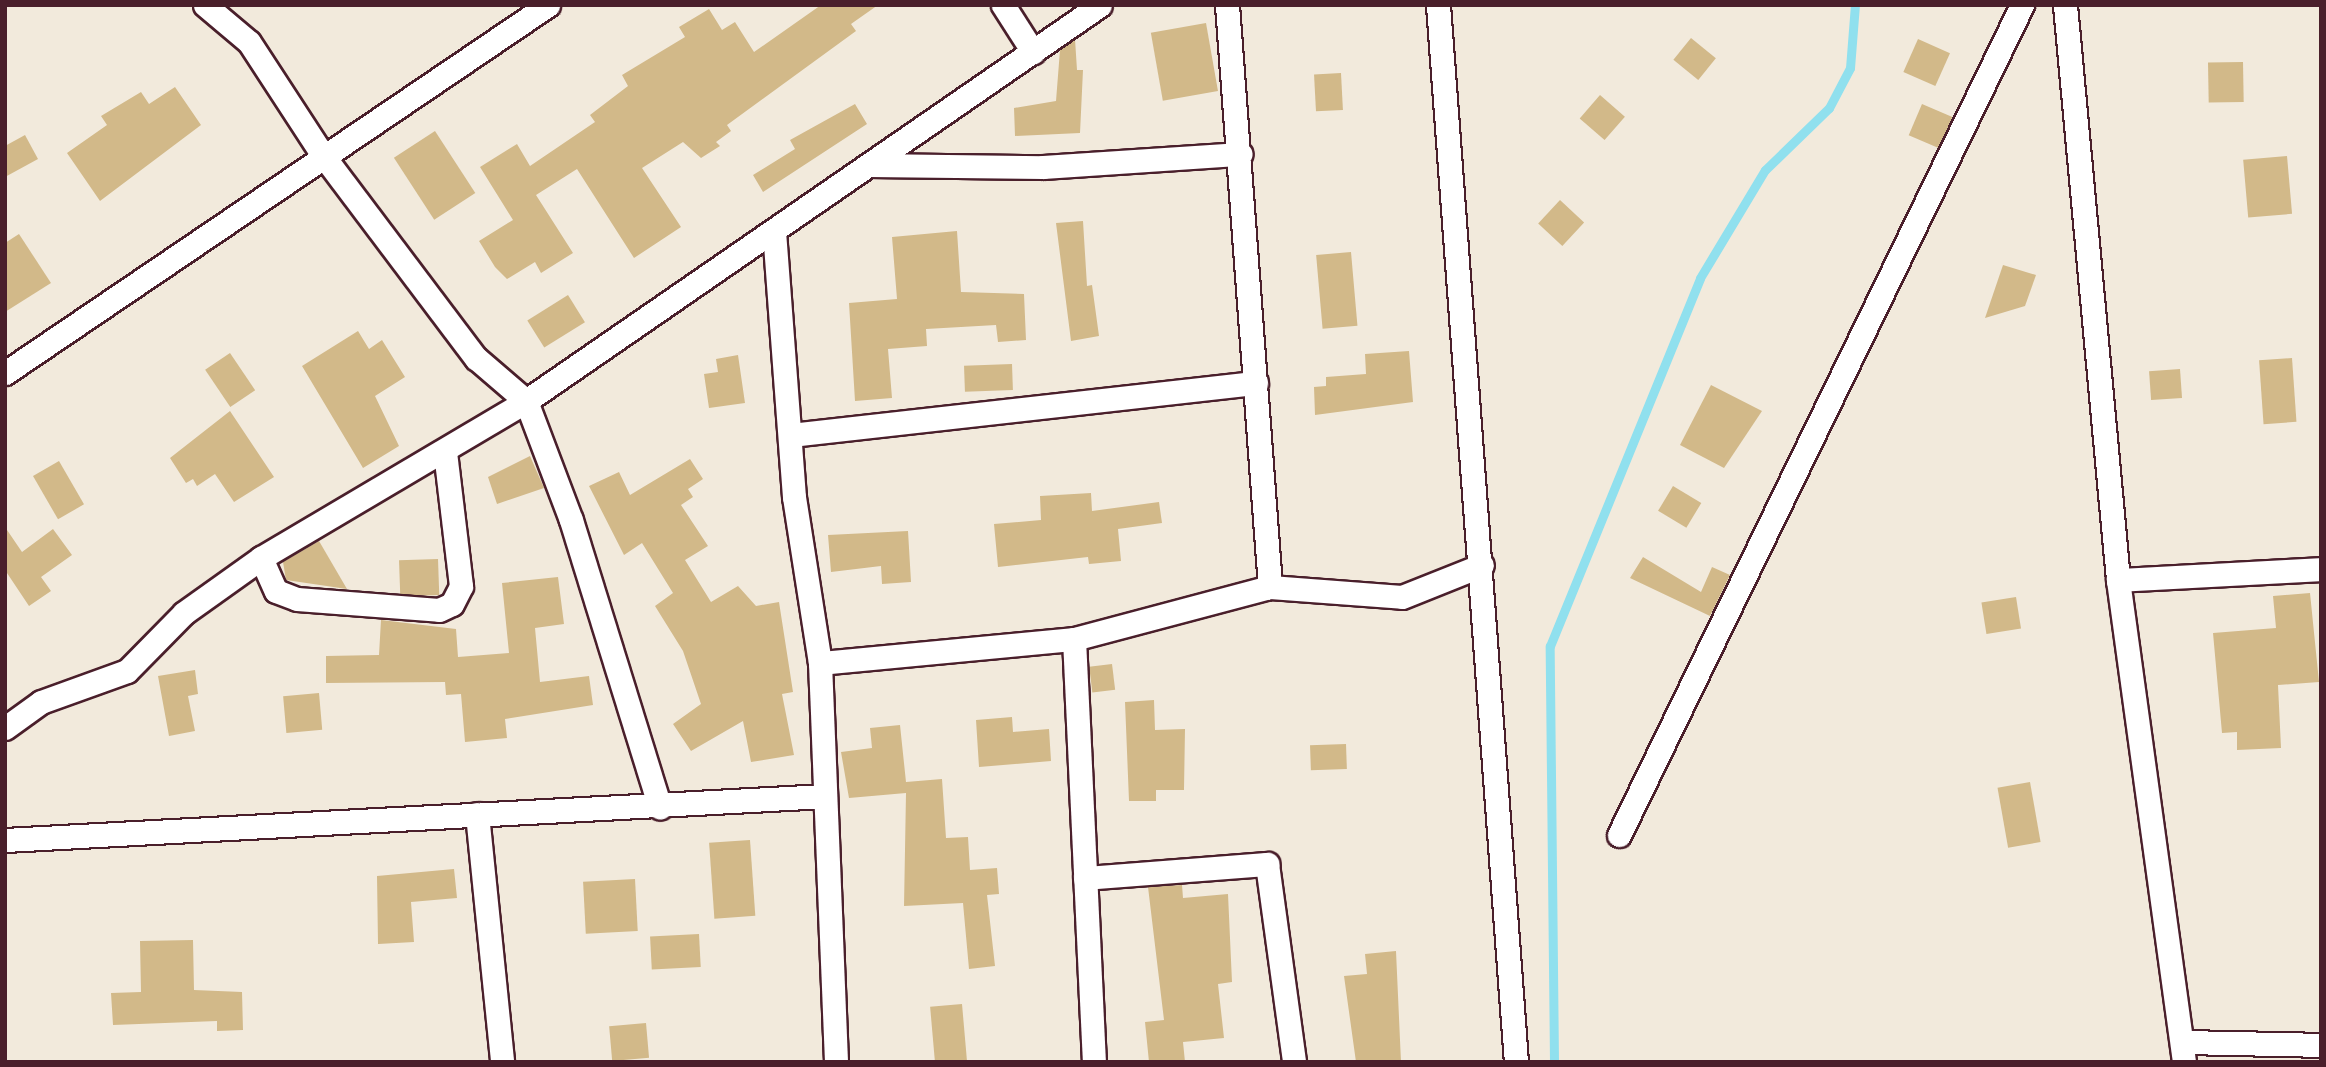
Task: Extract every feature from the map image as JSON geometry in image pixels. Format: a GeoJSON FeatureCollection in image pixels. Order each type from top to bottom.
{"type":"FeatureCollection","features":[{"type":"Feature","properties":{"kind":"street"},"geometry":{"type":"LineString","coordinates":[[205,5],[249,41],[322,154],[476,358],[526,401],[571,520],[660,808]]}},
{"type":"Feature","properties":{"kind":"street"},"geometry":{"type":"LineString","coordinates":[[5,373],[322,154],[548,5]]}},
{"type":"Feature","properties":{"kind":"street"},"geometry":{"type":"LineString","coordinates":[[1003,5],[1033,52]]}},
{"type":"Feature","properties":{"kind":"street"},"geometry":{"type":"LineString","coordinates":[[5,728],[41,702],[127,671],[184,613],[261,558],[526,401],[1100,5]]}},
{"type":"Feature","properties":{"kind":"street"},"geometry":{"type":"LineString","coordinates":[[1227,5],[1241,154],[1270,587]]}},
{"type":"Feature","properties":{"kind":"street"},"geometry":{"type":"LineString","coordinates":[[1438,5],[1482,565],[1516,1062]]}},
{"type":"Feature","properties":{"kind":"street"},"geometry":{"type":"LineString","coordinates":[[1619,835],[2022,5]]}},
{"type":"Feature","properties":{"kind":"street"},"geometry":{"type":"LineString","coordinates":[[2065,5],[2118,580],[2183,1052],[2321,1045]]}},
{"type":"Feature","properties":{"kind":"street"},"geometry":{"type":"LineString","coordinates":[[869,165],[1043,167],[1241,154]]}},
{"type":"Feature","properties":{"kind":"street"},"geometry":{"type":"LineString","coordinates":[[774,231],[794,497],[820,663],[836,1062]]}},
{"type":"Feature","properties":{"kind":"street"},"geometry":{"type":"LineString","coordinates":[[791,435],[1256,383]]}},
{"type":"Feature","properties":{"kind":"street"},"geometry":{"type":"LineString","coordinates":[[261,558],[276,591],[297,599],[439,610],[452,604],[461,586],[444,452]]}},
{"type":"Feature","properties":{"kind":"street"},"geometry":{"type":"LineString","coordinates":[[820,663],[1074,639],[1270,587],[1402,597],[1482,565]]}},
{"type":"Feature","properties":{"kind":"street"},"geometry":{"type":"LineString","coordinates":[[2118,580],[2321,569]]}},
{"type":"Feature","properties":{"kind":"street"},"geometry":{"type":"LineString","coordinates":[[1074,639],[1094,1062]]}},
{"type":"Feature","properties":{"kind":"street"},"geometry":{"type":"LineString","coordinates":[[5,840],[477,814],[660,808],[825,796]]}},
{"type":"Feature","properties":{"kind":"street"},"geometry":{"type":"LineString","coordinates":[[477,814],[502,1062]]}},
{"type":"Feature","properties":{"kind":"street"},"geometry":{"type":"LineString","coordinates":[[1085,878],[1267,864],[1294,1062]]}},
{"type":"Feature","properties":{"kind":"building"},"geometry":{"type":"Polygon","coordinates":[[[821,5],[878,5],[851,24],[856,31],[727,125],[731,131],[716,142],[720,146],[701,158],[683,142],[642,168],[681,227],[634,258],[577,169],[536,195],[573,253],[541,273],[535,262],[507,279],[495,267],[479,241],[513,220],[480,167],[517,144],[530,166],[595,122],[590,115],[628,86],[622,75],[685,37],[679,27],[709,9],[722,30],[735,22],[754,52],[821,5]]]}},
{"type":"Feature","properties":{"kind":"building"},"geometry":{"type":"Polygon","coordinates":[[[1206,23],[1218,91],[1163,101],[1151,33],[1206,23]]]}},
{"type":"Feature","properties":{"kind":"building"},"geometry":{"type":"Polygon","coordinates":[[[1691,38],[1716,58],[1698,80],[1673,60],[1691,38]]]}},
{"type":"Feature","properties":{"kind":"building"},"geometry":{"type":"Polygon","coordinates":[[[1075,39],[1077,70],[1083,70],[1080,133],[1015,136],[1014,108],[1056,101],[1060,50],[1075,39]]]}},
{"type":"Feature","properties":{"kind":"building"},"geometry":{"type":"Polygon","coordinates":[[[1918,39],[1950,53],[1935,86],[1903,72],[1918,39]]]}},
{"type":"Feature","properties":{"kind":"building"},"geometry":{"type":"Polygon","coordinates":[[[2243,62],[2244,102],[2209,103],[2208,63],[2243,62]]]}},
{"type":"Feature","properties":{"kind":"building"},"geometry":{"type":"Polygon","coordinates":[[[1341,73],[1343,110],[1316,111],[1314,74],[1341,73]]]}},
{"type":"Feature","properties":{"kind":"building"},"geometry":{"type":"Polygon","coordinates":[[[175,87],[201,125],[100,201],[67,153],[107,125],[101,116],[141,92],[149,104],[175,87]]]}},
{"type":"Feature","properties":{"kind":"building"},"geometry":{"type":"Polygon","coordinates":[[[1600,95],[1625,117],[1605,140],[1580,118],[1600,95]]]}},
{"type":"Feature","properties":{"kind":"building"},"geometry":{"type":"Polygon","coordinates":[[[855,104],[867,124],[763,192],[753,175],[795,149],[790,140],[855,104]]]}},
{"type":"Feature","properties":{"kind":"building"},"geometry":{"type":"Polygon","coordinates":[[[1922,104],[1952,117],[1939,148],[1909,135],[1922,104]]]}},
{"type":"Feature","properties":{"kind":"building"},"geometry":{"type":"Polygon","coordinates":[[[435,131],[475,193],[434,220],[394,158],[435,131]]]}},
{"type":"Feature","properties":{"kind":"building"},"geometry":{"type":"Polygon","coordinates":[[[25,135],[38,159],[5,177],[5,146],[25,135]]]}},
{"type":"Feature","properties":{"kind":"building"},"geometry":{"type":"Polygon","coordinates":[[[2287,156],[2292,214],[2248,218],[2243,160],[2287,156]]]}},
{"type":"Feature","properties":{"kind":"building"},"geometry":{"type":"Polygon","coordinates":[[[1560,200],[1584,223],[1562,246],[1538,223],[1560,200]]]}},
{"type":"Feature","properties":{"kind":"building"},"geometry":{"type":"Polygon","coordinates":[[[1083,221],[1087,286],[1092,285],[1099,336],[1071,341],[1056,223],[1083,221]]]}},
{"type":"Feature","properties":{"kind":"building"},"geometry":{"type":"Polygon","coordinates":[[[957,231],[961,292],[1024,294],[1026,340],[998,342],[996,325],[926,329],[927,346],[888,349],[892,398],[855,401],[849,303],[897,299],[892,237],[957,231]]]}},
{"type":"Feature","properties":{"kind":"building"},"geometry":{"type":"Polygon","coordinates":[[[19,234],[51,283],[5,312],[5,243],[19,234]]]}},
{"type":"Feature","properties":{"kind":"building"},"geometry":{"type":"Polygon","coordinates":[[[1351,252],[1357,326],[1323,329],[1316,255],[1351,252]]]}},
{"type":"Feature","properties":{"kind":"building"},"geometry":{"type":"Polygon","coordinates":[[[2003,265],[2036,275],[2025,306],[1985,318],[2003,265]]]}},
{"type":"Feature","properties":{"kind":"building"},"geometry":{"type":"Polygon","coordinates":[[[568,295],[585,322],[544,348],[527,320],[568,295]]]}},
{"type":"Feature","properties":{"kind":"building"},"geometry":{"type":"Polygon","coordinates":[[[358,331],[369,349],[382,340],[405,377],[375,396],[399,446],[363,468],[302,366],[358,331]]]}},
{"type":"Feature","properties":{"kind":"building"},"geometry":{"type":"Polygon","coordinates":[[[1409,351],[1413,402],[1315,415],[1314,387],[1326,386],[1326,377],[1366,374],[1365,354],[1409,351]]]}},
{"type":"Feature","properties":{"kind":"building"},"geometry":{"type":"Polygon","coordinates":[[[230,353],[255,390],[230,407],[205,370],[230,353]]]}},
{"type":"Feature","properties":{"kind":"building"},"geometry":{"type":"Polygon","coordinates":[[[738,355],[745,403],[709,408],[704,374],[718,372],[716,359],[738,355]]]}},
{"type":"Feature","properties":{"kind":"building"},"geometry":{"type":"Polygon","coordinates":[[[2292,358],[2296,422],[2264,424],[2259,360],[2292,358]]]}},
{"type":"Feature","properties":{"kind":"building"},"geometry":{"type":"Polygon","coordinates":[[[1012,364],[1013,390],[965,392],[964,366],[1012,364]]]}},
{"type":"Feature","properties":{"kind":"building"},"geometry":{"type":"Polygon","coordinates":[[[2180,369],[2182,398],[2151,400],[2149,371],[2180,369]]]}},
{"type":"Feature","properties":{"kind":"building"},"geometry":{"type":"Polygon","coordinates":[[[1711,385],[1762,411],[1724,468],[1680,445],[1711,385]]]}},
{"type":"Feature","properties":{"kind":"building"},"geometry":{"type":"Polygon","coordinates":[[[230,411],[274,477],[234,502],[215,474],[197,486],[193,479],[186,483],[170,458],[230,411]]]}},
{"type":"Feature","properties":{"kind":"building"},"geometry":{"type":"Polygon","coordinates":[[[530,456],[544,488],[497,504],[488,477],[530,456]]]}},
{"type":"Feature","properties":{"kind":"building"},"geometry":{"type":"Polygon","coordinates":[[[690,459],[703,479],[688,489],[693,497],[681,505],[708,546],[685,560],[711,602],[738,586],[756,606],[779,602],[793,692],[782,694],[794,755],[751,762],[743,721],[691,751],[673,724],[701,704],[683,651],[655,606],[673,593],[642,543],[624,555],[589,486],[619,472],[630,495],[690,459]]]}},
{"type":"Feature","properties":{"kind":"building"},"geometry":{"type":"Polygon","coordinates":[[[59,461],[84,504],[58,519],[33,476],[59,461]]]}},
{"type":"Feature","properties":{"kind":"building"},"geometry":{"type":"Polygon","coordinates":[[[1673,486],[1701,503],[1686,528],[1658,511],[1673,486]]]}},
{"type":"Feature","properties":{"kind":"building"},"geometry":{"type":"Polygon","coordinates":[[[1091,493],[1092,511],[1159,502],[1162,523],[1118,529],[1121,561],[1089,564],[1088,557],[998,567],[994,524],[1041,520],[1040,496],[1091,493]]]}},
{"type":"Feature","properties":{"kind":"building"},"geometry":{"type":"Polygon","coordinates":[[[5,527],[22,552],[53,529],[72,555],[41,577],[51,591],[29,606],[5,570],[5,527]]]}},
{"type":"Feature","properties":{"kind":"building"},"geometry":{"type":"Polygon","coordinates":[[[908,531],[911,582],[882,584],[881,566],[831,572],[828,535],[908,531]]]}},
{"type":"Feature","properties":{"kind":"building"},"geometry":{"type":"Polygon","coordinates":[[[319,541],[347,589],[286,580],[283,562],[319,541]]]}},
{"type":"Feature","properties":{"kind":"building"},"geometry":{"type":"Polygon","coordinates":[[[1643,557],[1701,592],[1712,567],[1730,575],[1710,616],[1630,578],[1643,557]]]}},
{"type":"Feature","properties":{"kind":"building"},"geometry":{"type":"Polygon","coordinates":[[[438,559],[439,595],[400,596],[399,560],[438,559]]]}},
{"type":"Feature","properties":{"kind":"building"},"geometry":{"type":"Polygon","coordinates":[[[558,577],[564,624],[535,628],[540,682],[589,676],[593,705],[505,719],[507,738],[465,742],[461,694],[446,695],[445,682],[326,683],[326,656],[379,655],[381,620],[456,629],[458,657],[509,653],[502,583],[558,577]]]}},
{"type":"Feature","properties":{"kind":"building"},"geometry":{"type":"Polygon","coordinates":[[[2310,593],[2319,682],[2278,685],[2281,748],[2237,750],[2237,732],[2222,733],[2213,633],[2276,628],[2273,596],[2310,593]]]}},
{"type":"Feature","properties":{"kind":"building"},"geometry":{"type":"Polygon","coordinates":[[[2016,597],[2021,629],[1986,634],[1981,602],[2016,597]]]}},
{"type":"Feature","properties":{"kind":"building"},"geometry":{"type":"Polygon","coordinates":[[[1112,664],[1115,690],[1092,693],[1089,667],[1112,664]]]}},
{"type":"Feature","properties":{"kind":"building"},"geometry":{"type":"Polygon","coordinates":[[[195,670],[198,694],[188,696],[195,731],[169,736],[158,676],[195,670]]]}},
{"type":"Feature","properties":{"kind":"building"},"geometry":{"type":"Polygon","coordinates":[[[319,693],[322,730],[286,733],[283,696],[319,693]]]}},
{"type":"Feature","properties":{"kind":"building"},"geometry":{"type":"Polygon","coordinates":[[[1154,700],[1155,730],[1185,729],[1184,790],[1156,790],[1156,801],[1129,801],[1125,702],[1154,700]]]}},
{"type":"Feature","properties":{"kind":"building"},"geometry":{"type":"Polygon","coordinates":[[[1012,717],[1013,732],[1049,729],[1051,761],[979,767],[976,720],[1012,717]]]}},
{"type":"Feature","properties":{"kind":"building"},"geometry":{"type":"Polygon","coordinates":[[[900,725],[906,782],[942,779],[946,838],[968,837],[970,870],[997,868],[999,894],[987,895],[995,966],[969,969],[963,903],[904,906],[906,793],[849,798],[841,752],[872,748],[870,728],[900,725]]]}},
{"type":"Feature","properties":{"kind":"building"},"geometry":{"type":"Polygon","coordinates":[[[1346,744],[1347,769],[1311,770],[1310,745],[1346,744]]]}},
{"type":"Feature","properties":{"kind":"building"},"geometry":{"type":"Polygon","coordinates":[[[2030,782],[2041,842],[2008,848],[1998,788],[2030,782]]]}},
{"type":"Feature","properties":{"kind":"building"},"geometry":{"type":"Polygon","coordinates":[[[750,840],[755,916],[714,919],[709,843],[750,840]]]}},
{"type":"Feature","properties":{"kind":"building"},"geometry":{"type":"Polygon","coordinates":[[[454,869],[457,898],[411,902],[414,942],[378,944],[377,876],[454,869]]]}},
{"type":"Feature","properties":{"kind":"building"},"geometry":{"type":"Polygon","coordinates":[[[635,879],[638,931],[586,934],[583,882],[635,879]]]}},
{"type":"Feature","properties":{"kind":"building"},"geometry":{"type":"Polygon","coordinates":[[[1182,885],[1183,898],[1228,894],[1232,982],[1218,984],[1224,1038],[1183,1042],[1185,1062],[1149,1062],[1145,1022],[1164,1020],[1148,887],[1182,885]]]}},
{"type":"Feature","properties":{"kind":"building"},"geometry":{"type":"Polygon","coordinates":[[[699,934],[701,967],[652,970],[650,937],[699,934]]]}},
{"type":"Feature","properties":{"kind":"building"},"geometry":{"type":"Polygon","coordinates":[[[193,940],[194,990],[242,992],[243,1030],[217,1031],[217,1021],[113,1025],[111,993],[141,992],[140,941],[193,940]]]}},
{"type":"Feature","properties":{"kind":"building"},"geometry":{"type":"Polygon","coordinates":[[[1396,951],[1401,1062],[1356,1062],[1344,976],[1367,974],[1365,954],[1396,951]]]}},
{"type":"Feature","properties":{"kind":"building"},"geometry":{"type":"Polygon","coordinates":[[[962,1004],[967,1062],[935,1062],[930,1007],[962,1004]]]}},
{"type":"Feature","properties":{"kind":"building"},"geometry":{"type":"Polygon","coordinates":[[[646,1023],[649,1058],[612,1061],[609,1026],[646,1023]]]}},
{"type":"Feature","properties":{"kind":"waterway"},"geometry":{"type":"LineString","coordinates":[[1554,1062],[1550,646],[1700,278],[1765,170],[1829,108],[1850,68],[1855,5]]}}]}
